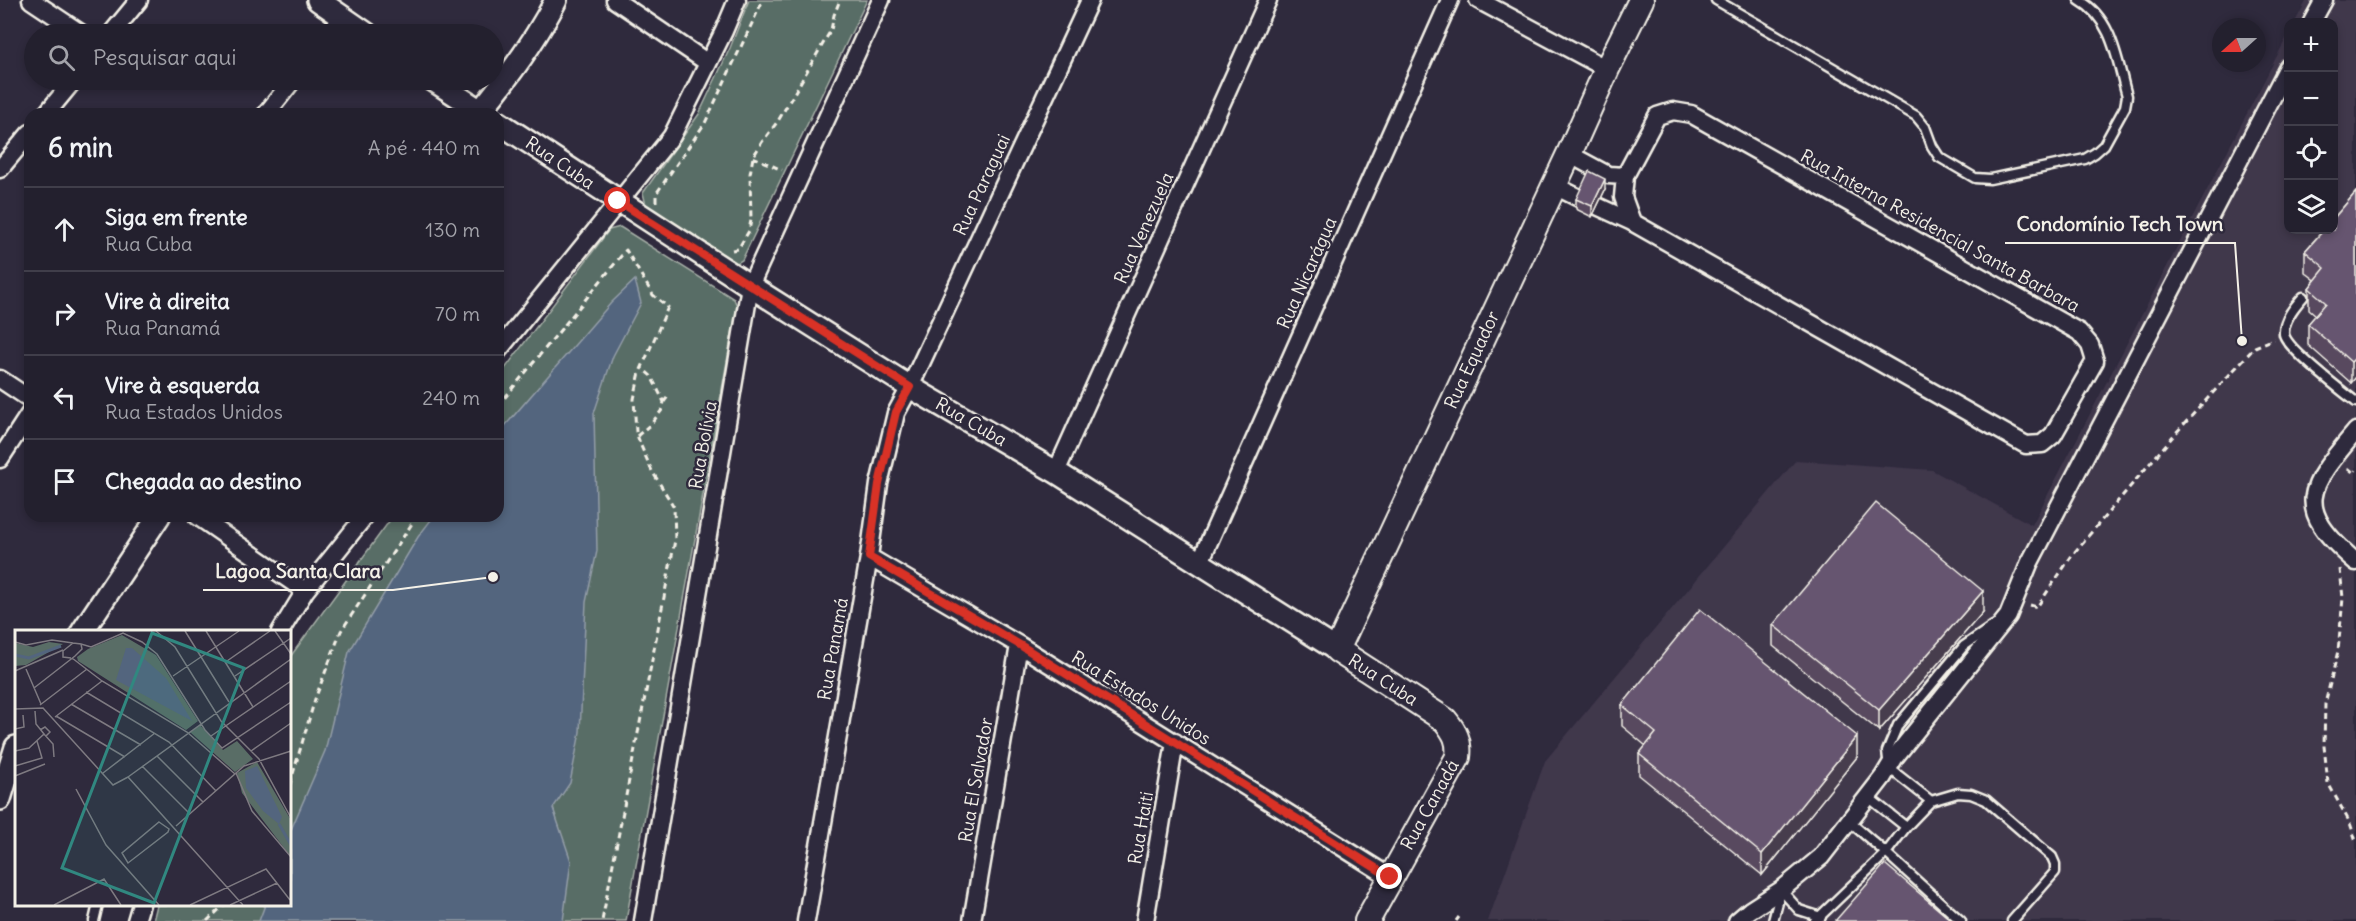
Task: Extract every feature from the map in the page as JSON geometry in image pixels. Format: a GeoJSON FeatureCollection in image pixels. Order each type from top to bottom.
{"type":"FeatureCollection","features":[{"type":"Feature","properties":{"kind":"main road","name":"Rua Equador"},"geometry":{"type":"LineString","coordinates":[[1337,650],[1569,154],[1606,69],[1641,0]]}},
{"type":"Feature","properties":{"kind":"main road","name":"Rua Cuba"},"geometry":{"type":"LineString","coordinates":[[1337,650],[1445,720]]}},
{"type":"Feature","properties":{"kind":"main road","name":"Rua Canadá"},"geometry":{"type":"LineString","coordinates":[[1367,921],[1458,757],[1459,744],[1455,731],[1445,720]]}},
{"type":"Feature","properties":{"kind":"street"},"geometry":{"type":"LineString","coordinates":[[31,0],[67,24]]}},
{"type":"Feature","properties":{"kind":"street"},"geometry":{"type":"LineString","coordinates":[[119,24],[139,0]]}},
{"type":"Feature","properties":{"kind":"street"},"geometry":{"type":"LineString","coordinates":[[318,0],[352,24]]}},
{"type":"Feature","properties":{"kind":"street"},"geometry":{"type":"LineString","coordinates":[[504,84],[544,23],[556,0]]}},
{"type":"Feature","properties":{"kind":"street"},"geometry":{"type":"LineString","coordinates":[[615,0],[708,63]]}},
{"type":"Feature","properties":{"kind":"street"},"geometry":{"type":"LineString","coordinates":[[504,344],[672,136],[737,0]]}},
{"type":"Feature","properties":{"kind":"street","name":"Rua Bolívia"},"geometry":{"type":"LineString","coordinates":[[642,921],[750,286],[881,0]]}},
{"type":"Feature","properties":{"kind":"street","name":"Rua Paraguai"},"geometry":{"type":"LineString","coordinates":[[910,387],[1090,0]]}},
{"type":"Feature","properties":{"kind":"street","name":"Rua Venezuela"},"geometry":{"type":"LineString","coordinates":[[1056,472],[1268,0]]}},
{"type":"Feature","properties":{"kind":"street","name":"Rua Nicarágua"},"geometry":{"type":"LineString","coordinates":[[1200,562],[1450,0]]}},
{"type":"Feature","properties":{"kind":"street"},"geometry":{"type":"LineString","coordinates":[[1478,0],[1606,69]]}},
{"type":"Feature","properties":{"kind":"street"},"geometry":{"type":"LineString","coordinates":[[2314,18],[2324,0]]}},
{"type":"Feature","properties":{"kind":"street"},"geometry":{"type":"LineString","coordinates":[[337,24],[342,18]]}},
{"type":"Feature","properties":{"kind":"street"},"geometry":{"type":"LineString","coordinates":[[1737,921],[1781,890],[1821,856],[1895,757],[2008,616],[2029,564],[2286,72]]}},
{"type":"Feature","properties":{"kind":"street"},"geometry":{"type":"LineString","coordinates":[[51,108],[66,90]]}},
{"type":"Feature","properties":{"kind":"street"},"geometry":{"type":"LineString","coordinates":[[271,108],[285,90]]}},
{"type":"Feature","properties":{"kind":"street","name":"Rua Cuba"},"geometry":{"type":"LineString","coordinates":[[449,90],[475,108]]}},
{"type":"Feature","properties":{"kind":"street"},"geometry":{"type":"LineString","coordinates":[[489,108],[501,90]]}},
{"type":"Feature","properties":{"kind":"street","name":"Rua Interna Residencial Santa Barbara"},"geometry":{"type":"LineString","coordinates":[[1597,206],[1632,222],[2026,445],[2042,444],[2053,435],[2095,361],[2090,345],[2079,332],[1691,114],[1673,111],[1657,116],[1625,176]]}},
{"type":"Feature","properties":{"kind":"street","name":"Rua Cuba"},"geometry":{"type":"LineString","coordinates":[[504,127],[910,387],[1056,472],[1337,650]]}},
{"type":"Feature","properties":{"kind":"street"},"geometry":{"type":"LineString","coordinates":[[0,170],[24,140]]}},
{"type":"Feature","properties":{"kind":"street"},"geometry":{"type":"LineString","coordinates":[[1569,154],[1608,176],[1625,176],[1623,197],[1632,222]]}},
{"type":"Feature","properties":{"kind":"street"},"geometry":{"type":"LineString","coordinates":[[1553,185],[1581,199]]}},
{"type":"Feature","properties":{"kind":"street"},"geometry":{"type":"LineString","coordinates":[[0,379],[24,395]]}},
{"type":"Feature","properties":{"kind":"street","name":"Rua Panamá"},"geometry":{"type":"LineString","coordinates":[[806,921],[869,557],[879,484],[896,412],[910,387]]}},
{"type":"Feature","properties":{"kind":"street"},"geometry":{"type":"LineString","coordinates":[[0,459],[24,422]]}},
{"type":"Feature","properties":{"kind":"street"},"geometry":{"type":"LineString","coordinates":[[2356,431],[2322,473],[2313,500],[2316,518],[2325,533],[2356,562]]}},
{"type":"Feature","properties":{"kind":"street"},"geometry":{"type":"LineString","coordinates":[[83,630],[155,522]]}},
{"type":"Feature","properties":{"kind":"street"},"geometry":{"type":"LineString","coordinates":[[206,522],[305,591]]}},
{"type":"Feature","properties":{"kind":"street"},"geometry":{"type":"LineString","coordinates":[[281,630],[305,591],[360,522]]}},
{"type":"Feature","properties":{"kind":"street","name":"Rua Estados Unidos"},"geometry":{"type":"LineString","coordinates":[[869,557],[1020,645],[1390,877]]}},
{"type":"Feature","properties":{"kind":"street","name":"Rua El Salvador"},"geometry":{"type":"LineString","coordinates":[[972,921],[1020,645]]}},
{"type":"Feature","properties":{"kind":"street","name":"Rua Haiti"},"geometry":{"type":"LineString","coordinates":[[1145,921],[1175,742]]}},
{"type":"Feature","properties":{"kind":"street"},"geometry":{"type":"LineString","coordinates":[[0,799],[15,750]]}},
{"type":"Feature","properties":{"kind":"street"},"geometry":{"type":"LineString","coordinates":[[136,921],[140,906]]}},
{"type":"Feature","properties":{"kind":"lane"},"geometry":{"type":"LineString","coordinates":[[1716,0],[1916,116],[1925,127],[1939,158],[1975,178],[1990,180],[2085,159],[2104,145],[2125,107],[2127,96],[2109,32],[2103,20],[2079,0]]}},
{"type":"Feature","properties":{"kind":"lane"},"geometry":{"type":"LineString","coordinates":[[2303,297],[2286,322],[2284,335],[2292,348],[2356,402]]}},
{"type":"Feature","properties":{"kind":"lane"},"geometry":{"type":"LineString","coordinates":[[1889,768],[1931,801]]}},
{"type":"Feature","properties":{"kind":"lane"},"geometry":{"type":"LineString","coordinates":[[1781,890],[1799,910],[1818,919],[1886,853],[1906,826],[1931,801],[1958,793],[1971,794],[1986,800],[2052,857],[2055,864],[2055,872],[2012,921]]}},
{"type":"Feature","properties":{"kind":"lane"},"geometry":{"type":"LineString","coordinates":[[1868,796],[1906,826]]}},
{"type":"Feature","properties":{"kind":"lane"},"geometry":{"type":"LineString","coordinates":[[1849,821],[1962,921]]}},
{"type":"Feature","properties":{"kind":"lane"},"geometry":{"type":"LineString","coordinates":[[1773,921],[1781,890]]}},
{"type":"Feature","properties":{"kind":"lane"},"geometry":{"type":"LineString","coordinates":[[94,921],[98,906]]}},
{"type":"Feature","properties":{"kind":"path"},"geometry":{"type":"LineString","coordinates":[[661,207],[655,201],[656,194],[705,123],[763,0]]}},
{"type":"Feature","properties":{"kind":"path"},"geometry":{"type":"LineString","coordinates":[[724,246],[733,251],[738,249],[749,231],[751,220],[750,174],[753,157],[778,121],[831,30],[840,0]]}},
{"type":"Feature","properties":{"kind":"path"},"geometry":{"type":"LineString","coordinates":[[753,157],[782,170]]}},
{"type":"Feature","properties":{"kind":"path"},"geometry":{"type":"LineString","coordinates":[[504,399],[626,250],[652,295],[668,307],[642,368],[634,399],[637,436],[652,471],[674,507],[675,540],[602,921]]}},
{"type":"Feature","properties":{"kind":"path"},"geometry":{"type":"LineString","coordinates":[[2015,600],[2037,607],[2073,554],[2174,435],[2255,347],[2284,335]]}},
{"type":"Feature","properties":{"kind":"path"},"geometry":{"type":"LineString","coordinates":[[642,368],[651,376],[664,402]]}},
{"type":"Feature","properties":{"kind":"path"},"geometry":{"type":"LineString","coordinates":[[637,436],[662,410],[669,395]]}},
{"type":"Feature","properties":{"kind":"path"},"geometry":{"type":"LineString","coordinates":[[291,781],[315,699],[341,631],[413,522]]}},
{"type":"Feature","properties":{"kind":"path"},"geometry":{"type":"LineString","coordinates":[[2337,546],[2343,598],[2338,651],[2325,704],[2324,746],[2328,783],[2350,824],[2356,841]]}},
{"type":"Feature","properties":{"kind":"path"},"geometry":{"type":"LineString","coordinates":[[207,921],[223,906]]}},
{"type":"Feature","properties":{"kind":"shaded area"},"geometry":{"type":"Polygon","coordinates":[[[2307,0],[2356,0],[2356,921],[1488,921],[1545,761],[1796,460],[1932,470],[2032,525],[2284,43],[2284,234],[2338,234],[2338,18],[2297,18],[2307,0]]]}},
{"type":"Feature","properties":{"kind":"green space"},"geometry":{"type":"Polygon","coordinates":[[[749,0],[867,0],[742,260],[737,263],[647,209],[643,193],[699,114],[730,48],[749,0]]]}},
{"type":"Feature","properties":{"kind":"green space"},"geometry":{"type":"Polygon","coordinates":[[[620,227],[734,299],[737,306],[626,921],[153,921],[157,906],[291,906],[291,656],[389,522],[504,522],[504,370],[609,230],[620,227]]]}},
{"type":"Feature","properties":{"kind":"water"},"geometry":{"type":"Polygon","coordinates":[[[635,280],[641,303],[613,356],[594,413],[597,551],[586,602],[580,732],[570,783],[553,808],[571,861],[563,921],[259,921],[265,906],[291,906],[291,830],[325,751],[349,652],[418,537],[429,522],[504,522],[504,427],[611,303],[635,280]]]}},
{"type":"Feature","properties":{"kind":"building"},"geometry":{"type":"Polygon","coordinates":[[[1589,171],[1605,179],[1592,206],[1576,199],[1589,171]]]}},
{"type":"Feature","properties":{"kind":"building"},"geometry":{"type":"Polygon","coordinates":[[[2356,192],[2356,357],[2351,362],[2308,324],[2326,303],[2309,288],[2325,268],[2305,251],[2320,234],[2338,234],[2338,213],[2356,192]]]}},
{"type":"Feature","properties":{"kind":"building"},"geometry":{"type":"Polygon","coordinates":[[[1876,503],[1983,591],[1879,710],[1773,625],[1876,503]]]}},
{"type":"Feature","properties":{"kind":"building"},"geometry":{"type":"Polygon","coordinates":[[[1700,609],[1857,736],[1762,854],[1639,754],[1656,733],[1622,705],[1700,609]]]}},
{"type":"Feature","properties":{"kind":"building"},"geometry":{"type":"Polygon","coordinates":[[[1885,864],[1952,921],[1835,921],[1885,864]]]}},
{"type":"Feature","properties":{"kind":"place","name":"Condomínio Tech Town"},"geometry":{"type":"Point","coordinates":[2242,341]}},
{"type":"Feature","properties":{"kind":"place","name":"Lagoa Santa Clara"},"geometry":{"type":"Point","coordinates":[493,577]}},
{"type":"Feature","properties":{"kind":"route"},"geometry":{"type":"LineString","coordinates":[[618,201],[910,387],[896,412],[879,484],[869,557],[1020,645],[1390,877]]}}]}
